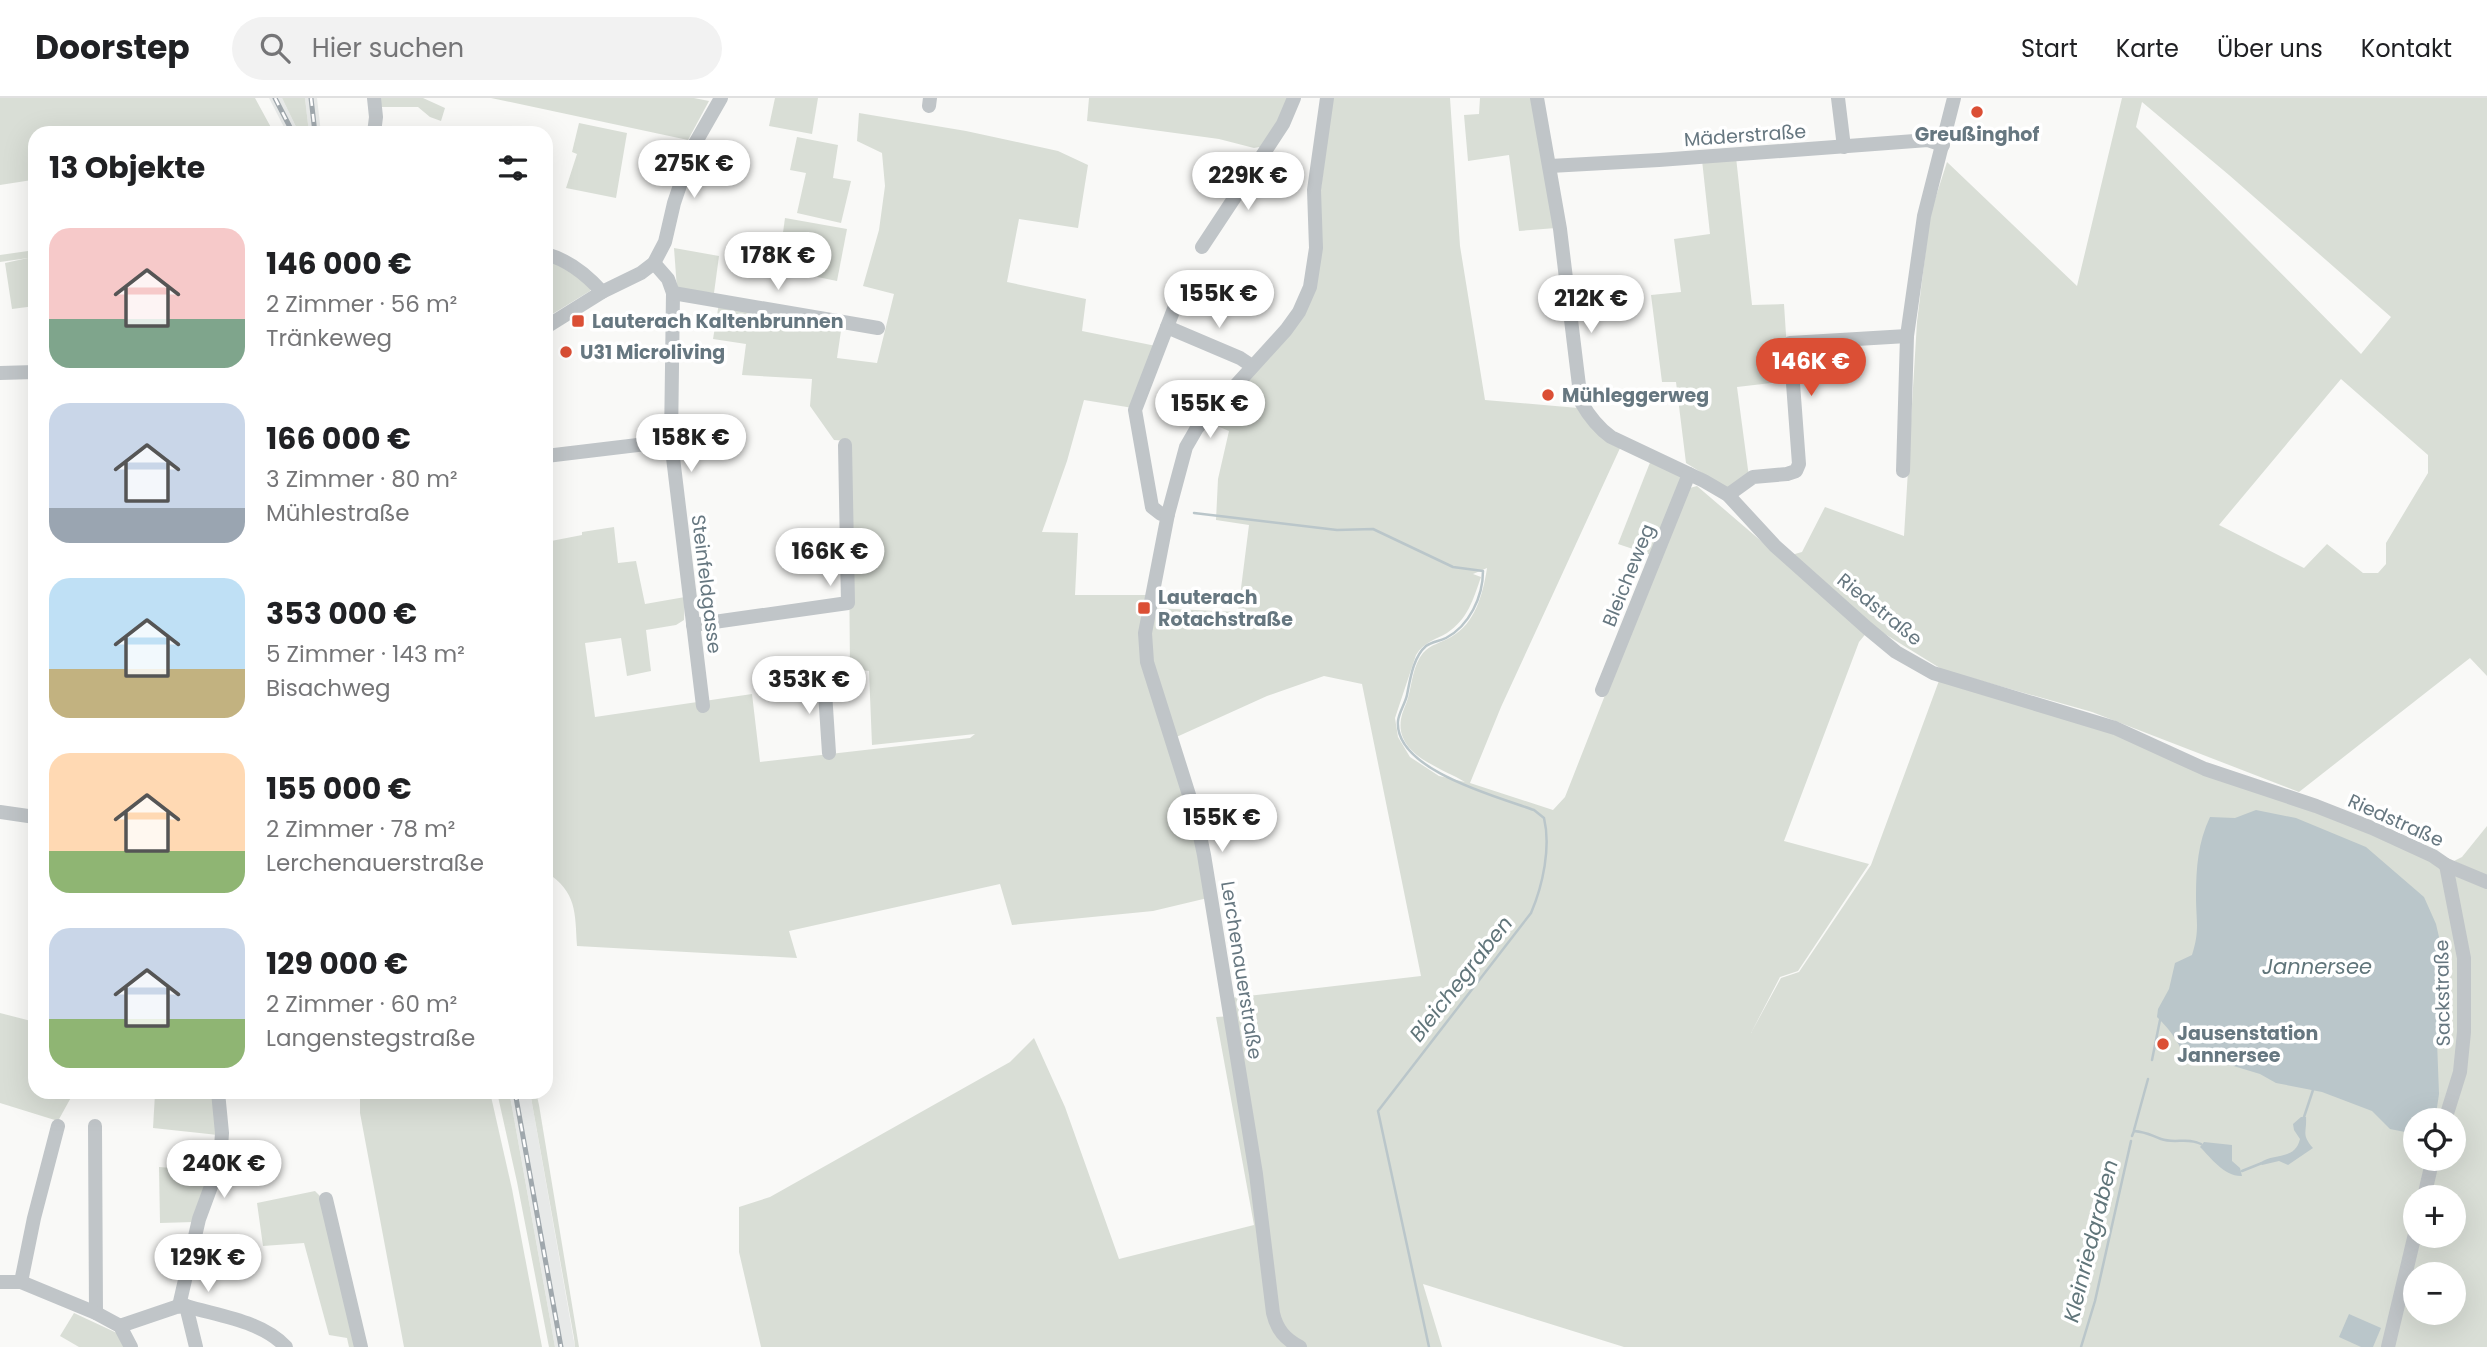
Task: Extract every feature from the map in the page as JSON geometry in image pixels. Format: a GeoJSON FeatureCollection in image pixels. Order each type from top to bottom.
{"type":"FeatureCollection","features":[{"type":"Feature","properties":{"kind":"street"},"geometry":{"type":"LineString","coordinates":[[374,98],[375,126]]}},
{"type":"Feature","properties":{"kind":"street"},"geometry":{"type":"LineString","coordinates":[[553,323],[654,263],[665,242],[674,203],[693,147],[721,98]]}},
{"type":"Feature","properties":{"kind":"street"},"geometry":{"type":"LineString","coordinates":[[1202,247],[1283,124],[1294,98]]}},
{"type":"Feature","properties":{"kind":"street","name":"Lerchenauerstraße"},"geometry":{"type":"LineString","coordinates":[[1300,1347],[1288,1340],[1279,1330],[1273,1313],[1256,1174],[1204,855],[1182,767],[1147,662],[1145,633],[1168,514],[1186,447],[1197,428],[1293,321],[1311,286],[1316,248],[1314,190],[1327,98]]}},
{"type":"Feature","properties":{"kind":"street","name":"Riedstraße"},"geometry":{"type":"LineString","coordinates":[[1537,98],[1560,229],[1581,402],[1590,418],[1611,437],[1728,495],[1775,546],[1867,628],[1896,652],[1933,673],[2115,729],[2205,769],[2372,828],[2487,882]]}},
{"type":"Feature","properties":{"kind":"street"},"geometry":{"type":"LineString","coordinates":[[1838,98],[1843,147]]}},
{"type":"Feature","properties":{"kind":"street"},"geometry":{"type":"LineString","coordinates":[[1903,471],[1907,336],[1924,216],[1954,98]]}},
{"type":"Feature","properties":{"kind":"street","name":"Mäderstraße"},"geometry":{"type":"LineString","coordinates":[[1549,166],[1928,140],[1943,145]]}},
{"type":"Feature","properties":{"kind":"street"},"geometry":{"type":"LineString","coordinates":[[553,257],[567,262],[602,292]]}},
{"type":"Feature","properties":{"kind":"street"},"geometry":{"type":"LineString","coordinates":[[654,263],[668,279],[673,293],[878,328]]}},
{"type":"Feature","properties":{"kind":"street","name":"Steinfeldgasse"},"geometry":{"type":"LineString","coordinates":[[673,293],[671,442],[703,706]]}},
{"type":"Feature","properties":{"kind":"street"},"geometry":{"type":"LineString","coordinates":[[1168,514],[1161,514],[1152,507],[1135,410],[1177,301]]}},
{"type":"Feature","properties":{"kind":"street"},"geometry":{"type":"LineString","coordinates":[[1167,327],[1240,358],[1252,366]]}},
{"type":"Feature","properties":{"kind":"street"},"geometry":{"type":"LineString","coordinates":[[1728,495],[1753,477],[1787,474],[1796,471],[1799,464],[1790,343],[1907,336]]}},
{"type":"Feature","properties":{"kind":"street"},"geometry":{"type":"LineString","coordinates":[[0,373],[28,372]]}},
{"type":"Feature","properties":{"kind":"street"},"geometry":{"type":"LineString","coordinates":[[553,455],[671,442]]}},
{"type":"Feature","properties":{"kind":"street"},"geometry":{"type":"LineString","coordinates":[[693,625],[848,603],[845,445]]}},
{"type":"Feature","properties":{"kind":"street","name":"Bleicheweg"},"geometry":{"type":"LineString","coordinates":[[1602,690],[1689,474]]}},
{"type":"Feature","properties":{"kind":"street"},"geometry":{"type":"LineString","coordinates":[[824,677],[829,753]]}},
{"type":"Feature","properties":{"kind":"street"},"geometry":{"type":"LineString","coordinates":[[0,812],[28,816]]}},
{"type":"Feature","properties":{"kind":"street","name":"Sackstraße"},"geometry":{"type":"LineString","coordinates":[[2446,865],[2464,958],[2464,1032],[2460,1072],[2449,1108]]}},
{"type":"Feature","properties":{"kind":"street"},"geometry":{"type":"LineString","coordinates":[[196,1347],[183,1306],[199,1219],[220,1162],[222,1133],[219,1099]]}},
{"type":"Feature","properties":{"kind":"street"},"geometry":{"type":"LineString","coordinates":[[22,1282],[34,1218],[58,1126]]}},
{"type":"Feature","properties":{"kind":"street"},"geometry":{"type":"LineString","coordinates":[[95,1126],[96,1314]]}},
{"type":"Feature","properties":{"kind":"street"},"geometry":{"type":"LineString","coordinates":[[326,1199],[361,1347]]}},
{"type":"Feature","properties":{"kind":"street"},"geometry":{"type":"LineString","coordinates":[[2388,1347],[2412,1248]]}},
{"type":"Feature","properties":{"kind":"street"},"geometry":{"type":"LineString","coordinates":[[0,1282],[22,1282],[96,1314],[120,1326],[131,1347]]}},
{"type":"Feature","properties":{"kind":"street"},"geometry":{"type":"LineString","coordinates":[[120,1326],[183,1306],[248,1324],[271,1334],[286,1347]]}},
{"type":"Feature","properties":{"kind":"shaded area"},"geometry":{"type":"Polygon","coordinates":[[[0,98],[255,98],[270,126],[28,126],[28,181],[0,185],[0,98]]]}},
{"type":"Feature","properties":{"kind":"shaded area"},"geometry":{"type":"Polygon","coordinates":[[[269,98],[282,98],[296,126],[283,126],[269,98]]]}},
{"type":"Feature","properties":{"kind":"shaded area"},"geometry":{"type":"Polygon","coordinates":[[[282,98],[305,98],[308,126],[296,126],[282,98]]]}},
{"type":"Feature","properties":{"kind":"shaded area"},"geometry":{"type":"Polygon","coordinates":[[[305,98],[317,98],[320,126],[308,126],[305,98]]]}},
{"type":"Feature","properties":{"kind":"shaded area"},"geometry":{"type":"Polygon","coordinates":[[[378,98],[423,98],[445,108],[441,121],[430,117],[418,107],[381,107],[378,98]]]}},
{"type":"Feature","properties":{"kind":"shaded area"},"geometry":{"type":"Polygon","coordinates":[[[491,98],[694,98],[709,101],[688,140],[491,98]]]}},
{"type":"Feature","properties":{"kind":"shaded area"},"geometry":{"type":"Polygon","coordinates":[[[775,98],[818,98],[812,134],[769,126],[775,98]]]}},
{"type":"Feature","properties":{"kind":"shaded area"},"geometry":{"type":"Polygon","coordinates":[[[1089,98],[1289,98],[1265,146],[1254,148],[1219,139],[1087,121],[1089,98]]]}},
{"type":"Feature","properties":{"kind":"shaded area"},"geometry":{"type":"Polygon","coordinates":[[[1333,98],[1450,98],[1460,246],[1485,400],[1578,408],[1621,446],[1501,707],[1470,783],[1553,810],[1565,797],[1686,489],[1697,486],[1781,558],[1802,552],[1825,507],[1904,536],[1917,322],[1930,215],[1947,162],[2077,286],[2122,98],[2487,98],[2487,676],[2470,658],[2299,792],[2092,712],[1943,670],[1872,626],[1859,642],[1784,841],[1869,864],[1798,971],[1780,977],[1751,1033],[1781,978],[1799,972],[1871,865],[1940,678],[2091,716],[2487,880],[2487,1347],[1624,1347],[1423,1284],[1442,1347],[761,1347],[739,1252],[739,1207],[770,1197],[1010,1062],[1034,1038],[1065,1107],[1119,1259],[1254,1225],[1216,1017],[1233,1016],[1230,998],[1421,976],[1362,684],[1324,676],[1267,696],[1172,739],[1216,896],[1153,911],[1012,925],[1000,884],[789,931],[797,958],[577,946],[574,913],[569,895],[553,878],[553,541],[582,535],[582,532],[614,527],[618,563],[636,561],[645,604],[685,597],[684,620],[676,625],[646,630],[651,671],[627,676],[621,638],[585,643],[595,717],[752,694],[760,762],[970,738],[975,734],[872,745],[869,671],[850,669],[848,441],[834,440],[810,406],[812,379],[742,375],[746,344],[713,339],[719,303],[842,324],[837,358],[877,363],[894,294],[863,286],[879,230],[885,186],[882,153],[857,141],[859,113],[966,131],[1058,151],[1088,165],[1078,228],[1019,219],[1007,282],[1086,299],[1082,331],[1156,346],[1133,408],[1084,400],[1067,461],[1042,532],[1078,533],[1075,595],[1151,595],[1153,608],[1238,612],[1249,525],[1216,520],[1218,479],[1229,431],[1208,422],[1305,306],[1333,98]],[[2142,102],[2136,127],[2361,354],[2391,317],[2142,102]],[[2341,379],[2219,525],[2304,568],[2327,544],[2363,573],[2378,573],[2386,564],[2386,543],[2428,473],[2428,455],[2341,379]],[[1487,568],[1473,574],[1481,577],[1469,608],[1460,622],[1447,633],[1426,644],[1416,655],[1395,718],[1398,737],[1410,757],[1439,776],[1465,782],[1422,759],[1413,751],[1405,742],[1401,719],[1420,658],[1429,648],[1459,631],[1472,616],[1480,598],[1487,568]]]}},
{"type":"Feature","properties":{"kind":"shaded area"},"geometry":{"type":"Polygon","coordinates":[[[1480,98],[1532,98],[1556,228],[1519,231],[1509,155],[1468,161],[1464,115],[1479,114],[1480,98]]]}},
{"type":"Feature","properties":{"kind":"shaded area"},"geometry":{"type":"Polygon","coordinates":[[[579,123],[627,133],[616,198],[566,188],[577,154],[572,152],[579,123]]]}},
{"type":"Feature","properties":{"kind":"shaded area"},"geometry":{"type":"Polygon","coordinates":[[[797,137],[838,145],[833,178],[851,181],[841,223],[797,213],[806,173],[790,170],[797,137]]]}},
{"type":"Feature","properties":{"kind":"shaded area"},"geometry":{"type":"Polygon","coordinates":[[[1736,157],[1752,305],[1784,304],[1789,381],[1737,387],[1749,477],[1728,489],[1686,463],[1676,382],[1662,382],[1651,295],[1681,292],[1674,239],[1710,234],[1702,160],[1736,157]]]}},
{"type":"Feature","properties":{"kind":"shaded area"},"geometry":{"type":"Polygon","coordinates":[[[785,218],[847,229],[837,281],[778,269],[785,218]]]}},
{"type":"Feature","properties":{"kind":"shaded area"},"geometry":{"type":"Polygon","coordinates":[[[674,248],[719,256],[714,293],[677,289],[674,248]]]}},
{"type":"Feature","properties":{"kind":"shaded area"},"geometry":{"type":"Polygon","coordinates":[[[28,251],[28,258],[0,262],[0,255],[28,251]]]}},
{"type":"Feature","properties":{"kind":"shaded area"},"geometry":{"type":"Polygon","coordinates":[[[28,258],[28,307],[12,309],[5,263],[28,258]]]}},
{"type":"Feature","properties":{"kind":"shaded area"},"geometry":{"type":"Polygon","coordinates":[[[553,260],[562,263],[591,288],[553,314],[553,260]]]}},
{"type":"Feature","properties":{"kind":"shaded area"},"geometry":{"type":"Polygon","coordinates":[[[1651,460],[1680,474],[1681,481],[1651,555],[1618,544],[1651,460]]]}},
{"type":"Feature","properties":{"kind":"shaded area"},"geometry":{"type":"Polygon","coordinates":[[[2487,826],[2487,876],[2454,861],[2462,857],[2487,826]]]}},
{"type":"Feature","properties":{"kind":"shaded area"},"geometry":{"type":"Polygon","coordinates":[[[0,1013],[28,1020],[28,1099],[70,1099],[58,1121],[0,1103],[0,1013]]]}},
{"type":"Feature","properties":{"kind":"shaded area"},"geometry":{"type":"Polygon","coordinates":[[[155,1099],[215,1099],[218,1135],[153,1128],[155,1099]]]}},
{"type":"Feature","properties":{"kind":"shaded area"},"geometry":{"type":"Polygon","coordinates":[[[360,1099],[492,1099],[542,1347],[404,1347],[360,1113],[360,1099]]]}},
{"type":"Feature","properties":{"kind":"shaded area"},"geometry":{"type":"Polygon","coordinates":[[[499,1099],[511,1099],[555,1347],[549,1347],[499,1099]]]}},
{"type":"Feature","properties":{"kind":"shaded area"},"geometry":{"type":"Polygon","coordinates":[[[511,1099],[531,1099],[575,1347],[555,1347],[511,1099]]]}},
{"type":"Feature","properties":{"kind":"shaded area"},"geometry":{"type":"Polygon","coordinates":[[[531,1099],[538,1099],[539,1105],[579,1347],[575,1347],[531,1099]]]}},
{"type":"Feature","properties":{"kind":"shaded area"},"geometry":{"type":"Polygon","coordinates":[[[159,1167],[212,1171],[194,1222],[160,1223],[159,1167]]]}},
{"type":"Feature","properties":{"kind":"shaded area"},"geometry":{"type":"Polygon","coordinates":[[[315,1191],[321,1197],[358,1347],[349,1347],[347,1338],[329,1335],[304,1243],[263,1246],[257,1203],[315,1191]]]}},
{"type":"Feature","properties":{"kind":"shaded area"},"geometry":{"type":"Polygon","coordinates":[[[74,1313],[119,1334],[124,1347],[79,1347],[60,1336],[74,1313]]]}},
{"type":"Feature","properties":{"kind":"water","name":"Jannersee"},"geometry":{"type":"Polygon","coordinates":[[[2256,810],[2296,818],[2366,847],[2424,897],[2436,924],[2442,950],[2440,982],[2451,1014],[2447,1033],[2437,1041],[2437,1108],[2403,1108],[2403,1132],[2390,1129],[2372,1111],[2322,1092],[2276,1083],[2260,1074],[2207,1058],[2186,1064],[2175,1039],[2157,1017],[2158,1009],[2169,989],[2175,963],[2192,955],[2197,932],[2197,865],[2210,817],[2235,818],[2256,810]]]}},
{"type":"Feature","properties":{"kind":"water"},"geometry":{"type":"Polygon","coordinates":[[[2301,1117],[2306,1117],[2306,1136],[2313,1148],[2288,1165],[2279,1161],[2262,1165],[2260,1163],[2266,1160],[2294,1150],[2300,1139],[2293,1124],[2301,1117]]]}},
{"type":"Feature","properties":{"kind":"water"},"geometry":{"type":"Polygon","coordinates":[[[2204,1142],[2232,1145],[2232,1161],[2240,1168],[2242,1176],[2219,1166],[2200,1147],[2204,1142]]]}},
{"type":"Feature","properties":{"kind":"water"},"geometry":{"type":"Polygon","coordinates":[[[2349,1314],[2381,1328],[2373,1347],[2361,1347],[2339,1337],[2349,1314]]]}},
{"type":"Feature","properties":{"kind":"waterway","name":"Bleichegraben"},"geometry":{"type":"LineString","coordinates":[[1194,513],[1337,530],[1373,529],[1453,567],[1483,571],[1480,591],[1468,618],[1454,633],[1430,643],[1418,656],[1398,721],[1401,738],[1413,754],[1451,779],[1534,810],[1544,818],[1547,841],[1542,878],[1531,913],[1378,1111],[1429,1347]]}},
{"type":"Feature","properties":{"kind":"waterway","name":"Kleinriedgraben"},"geometry":{"type":"LineString","coordinates":[[2152,1060],[2160,1020]]}},
{"type":"Feature","properties":{"kind":"waterway","name":"Kleinriedgraben"},"geometry":{"type":"LineString","coordinates":[[2134,1130],[2148,1079]]}},
{"type":"Feature","properties":{"kind":"waterway"},"geometry":{"type":"LineString","coordinates":[[2303,1120],[2313,1090]]}},
{"type":"Feature","properties":{"kind":"waterway"},"geometry":{"type":"LineString","coordinates":[[2132,1136],[2134,1131],[2138,1131],[2166,1140],[2201,1144]]}},
{"type":"Feature","properties":{"kind":"waterway","name":"Kleinriedgraben"},"geometry":{"type":"LineString","coordinates":[[2081,1347],[2095,1301],[2131,1141]]}},
{"type":"Feature","properties":{"kind":"waterway"},"geometry":{"type":"LineString","coordinates":[[2242,1171],[2262,1163]]}},
{"type":"Feature","properties":{"kind":"railway"},"geometry":{"type":"LineString","coordinates":[[275,98],[289,126]]}},
{"type":"Feature","properties":{"kind":"railway"},"geometry":{"type":"LineString","coordinates":[[311,98],[314,126]]}},
{"type":"Feature","properties":{"kind":"railway"},"geometry":{"type":"LineString","coordinates":[[516,1099],[561,1347]]}},
{"type":"Feature","properties":{"kind":"place","name":"Greußinghof"},"geometry":{"type":"Point","coordinates":[1977,112]}},
{"type":"Feature","properties":{"kind":"place","name":"Lauterach Kaltenbrunnen"},"geometry":{"type":"Point","coordinates":[578,321]}},
{"type":"Feature","properties":{"kind":"place","name":"U31 Microliving"},"geometry":{"type":"Point","coordinates":[566,352]}},
{"type":"Feature","properties":{"kind":"place","name":"Mühleggerweg"},"geometry":{"type":"Point","coordinates":[1548,395]}},
{"type":"Feature","properties":{"kind":"place","name":"Lauterach Rotachstraße"},"geometry":{"type":"Point","coordinates":[1144,608]}},
{"type":"Feature","properties":{"kind":"place","name":"Jausenstation Jannersee"},"geometry":{"type":"Point","coordinates":[2163,1044]}}]}
